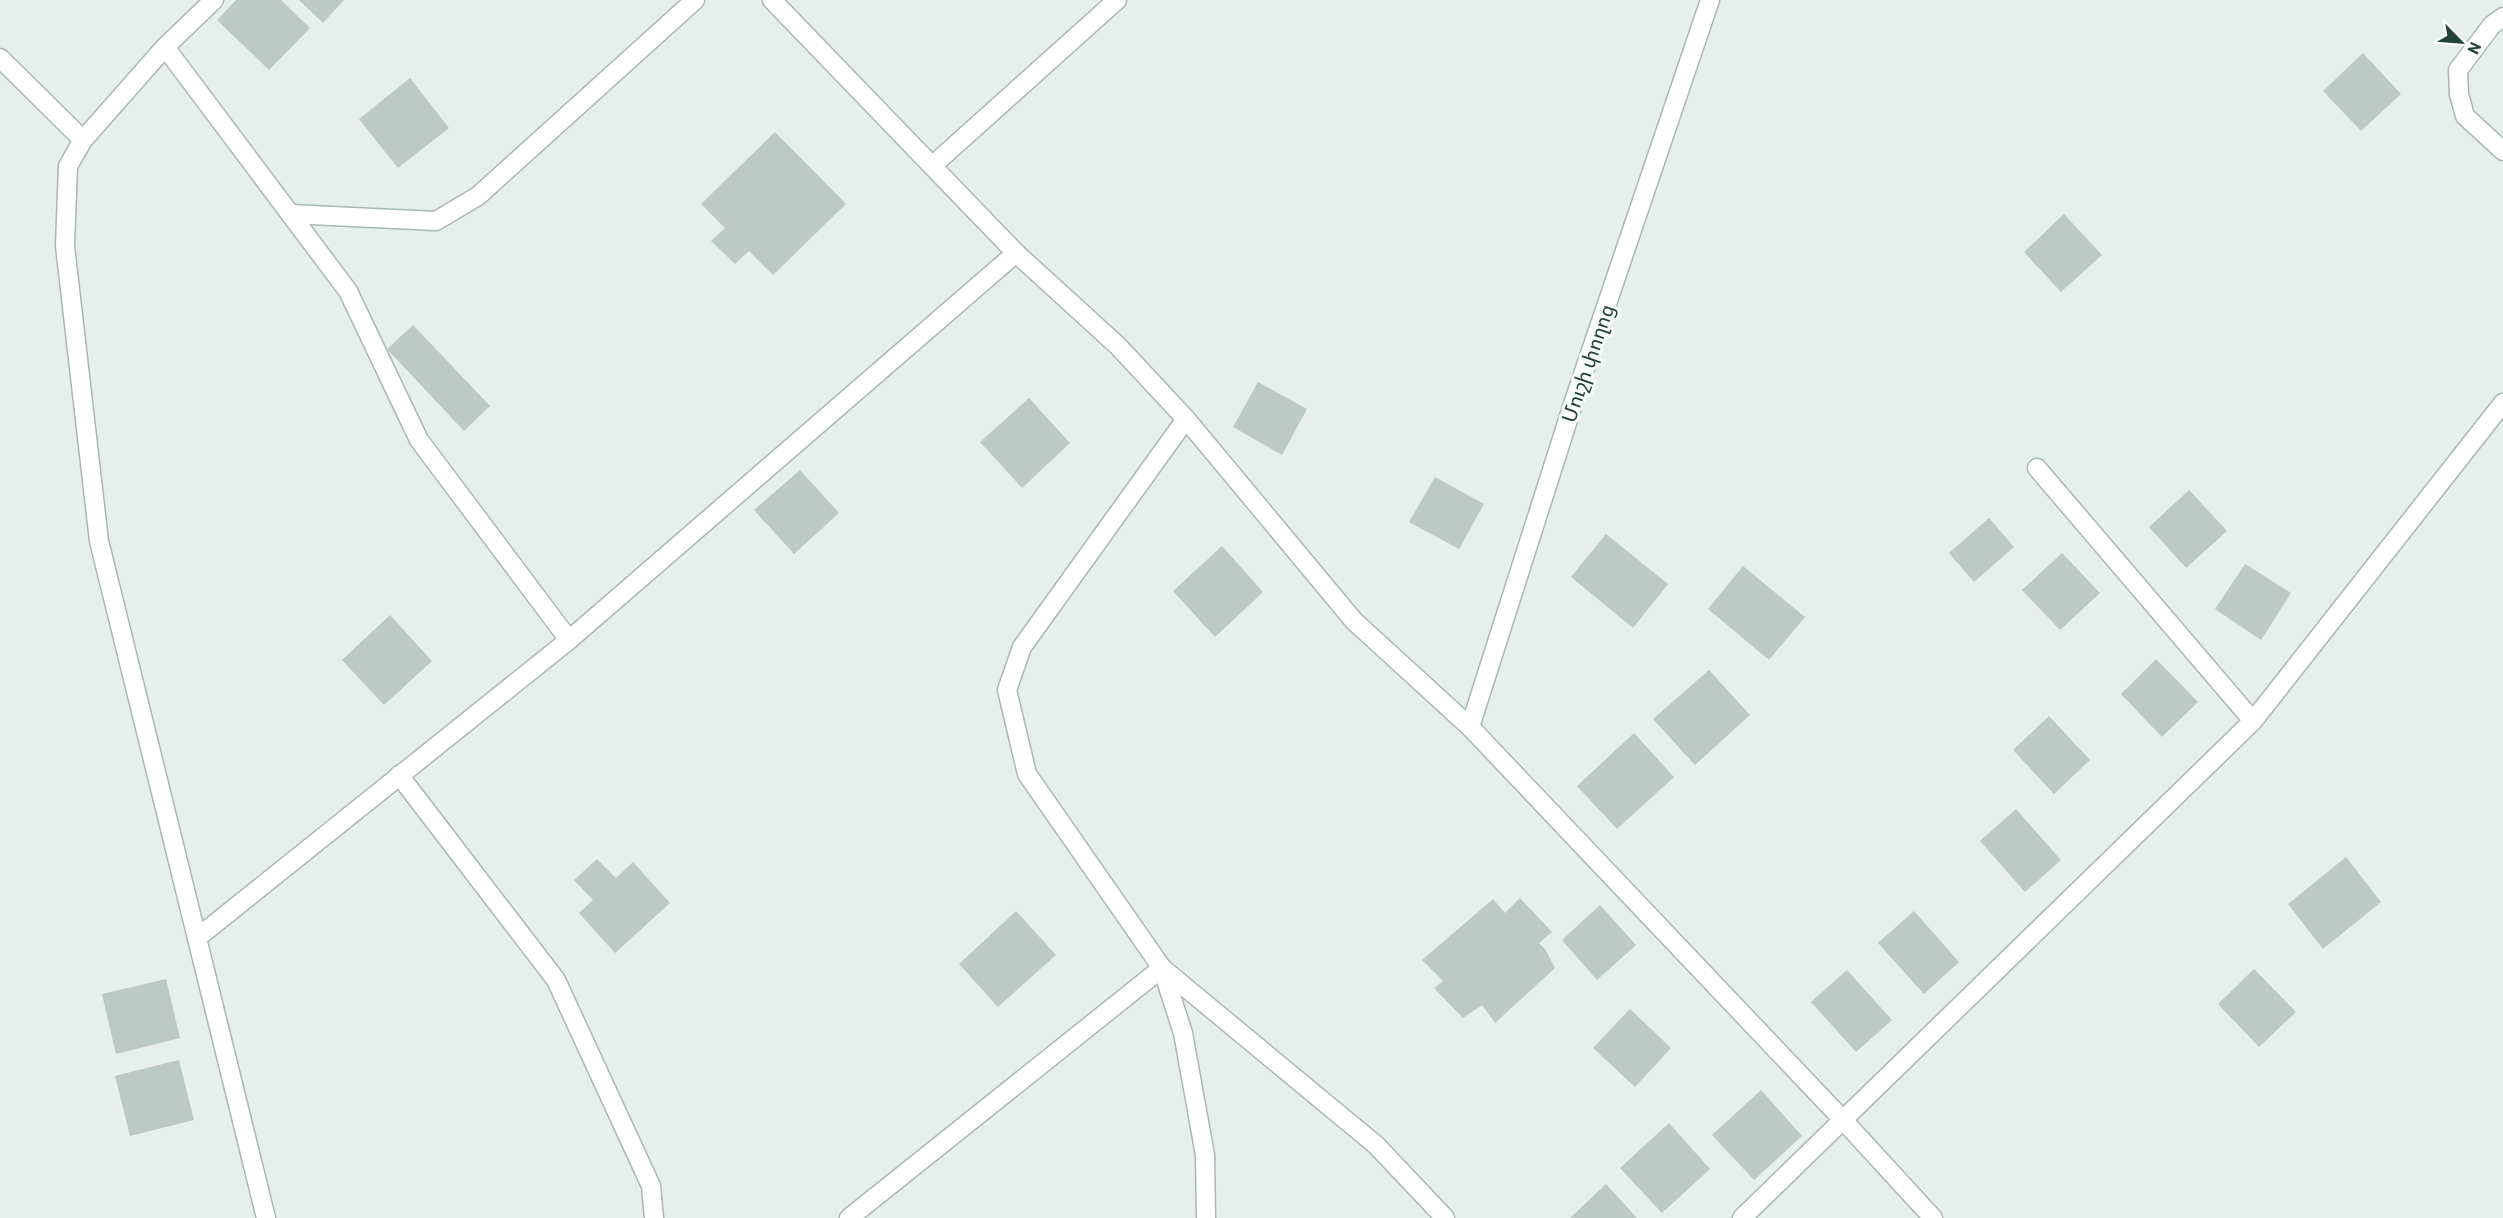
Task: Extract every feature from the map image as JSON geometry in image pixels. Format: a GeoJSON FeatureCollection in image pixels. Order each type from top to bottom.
{"type":"FeatureCollection","features":[{"type":"Feature","properties":{"kind":"street"},"geometry":{"type":"LineString","coordinates":[[214,0],[165,47],[83,140],[68,166],[64,246],[99,541],[266,1218]]}},
{"type":"Feature","properties":{"kind":"street"},"geometry":{"type":"LineString","coordinates":[[290,214],[436,221],[478,196],[695,0]]}},
{"type":"Feature","properties":{"kind":"street"},"geometry":{"type":"LineString","coordinates":[[772,0],[1016,253],[1118,346],[1186,419],[1354,621],[1470,727],[1933,1218]]}},
{"type":"Feature","properties":{"kind":"street"},"geometry":{"type":"LineString","coordinates":[[932,166],[1117,0]]}},
{"type":"Feature","properties":{"kind":"street","name":"Մուշի փողոց"},"geometry":{"type":"LineString","coordinates":[[1470,727],[1574,401],[1710,0]]}},
{"type":"Feature","properties":{"kind":"street"},"geometry":{"type":"LineString","coordinates":[[2503,17],[2492,25],[2458,70],[2459,94],[2465,116],[2503,151]]}},
{"type":"Feature","properties":{"kind":"street"},"geometry":{"type":"LineString","coordinates":[[165,47],[348,291],[419,440],[569,640]]}},
{"type":"Feature","properties":{"kind":"street"},"geometry":{"type":"LineString","coordinates":[[0,58],[83,140]]}},
{"type":"Feature","properties":{"kind":"street"},"geometry":{"type":"LineString","coordinates":[[197,938],[569,640],[1016,253]]}},
{"type":"Feature","properties":{"kind":"street"},"geometry":{"type":"LineString","coordinates":[[1742,1218],[2253,721],[2503,403]]}},
{"type":"Feature","properties":{"kind":"street"},"geometry":{"type":"LineString","coordinates":[[1186,419],[1022,647],[1007,690],[1027,774],[1162,968],[1376,1145],[1445,1218]]}},
{"type":"Feature","properties":{"kind":"street"},"geometry":{"type":"LineString","coordinates":[[2037,468],[2253,721]]}},
{"type":"Feature","properties":{"kind":"street"},"geometry":{"type":"LineString","coordinates":[[399,776],[556,980],[651,1186],[654,1218]]}},
{"type":"Feature","properties":{"kind":"street"},"geometry":{"type":"LineString","coordinates":[[849,1218],[1162,968]]}},
{"type":"Feature","properties":{"kind":"street"},"geometry":{"type":"LineString","coordinates":[[1162,968],[1183,1033],[1203,1144],[1206,1218]]}},
{"type":"Feature","properties":{"kind":"building"},"geometry":{"type":"Polygon","coordinates":[[[236,0],[281,0],[310,28],[269,70],[217,20],[236,0]]]}},
{"type":"Feature","properties":{"kind":"building"},"geometry":{"type":"Polygon","coordinates":[[[299,0],[344,0],[323,23],[299,0]]]}},
{"type":"Feature","properties":{"kind":"building"},"geometry":{"type":"Polygon","coordinates":[[[2363,53],[2401,94],[2361,131],[2323,91],[2363,53]]]}},
{"type":"Feature","properties":{"kind":"building"},"geometry":{"type":"Polygon","coordinates":[[[410,78],[449,128],[398,168],[359,119],[410,78]]]}},
{"type":"Feature","properties":{"kind":"building"},"geometry":{"type":"Polygon","coordinates":[[[775,132],[846,204],[773,275],[749,251],[735,264],[711,241],[725,228],[701,204],[775,132]]]}},
{"type":"Feature","properties":{"kind":"building"},"geometry":{"type":"Polygon","coordinates":[[[2064,214],[2102,255],[2061,292],[2024,252],[2064,214]]]}},
{"type":"Feature","properties":{"kind":"building"},"geometry":{"type":"Polygon","coordinates":[[[413,325],[490,406],[464,431],[387,349],[413,325]]]}},
{"type":"Feature","properties":{"kind":"building"},"geometry":{"type":"Polygon","coordinates":[[[1258,382],[1307,409],[1282,455],[1233,427],[1258,382]]]}},
{"type":"Feature","properties":{"kind":"building"},"geometry":{"type":"Polygon","coordinates":[[[1029,398],[1070,443],[1022,488],[980,442],[1029,398]]]}},
{"type":"Feature","properties":{"kind":"building"},"geometry":{"type":"Polygon","coordinates":[[[800,470],[839,513],[794,554],[754,510],[800,470]]]}},
{"type":"Feature","properties":{"kind":"building"},"geometry":{"type":"Polygon","coordinates":[[[1435,477],[1484,504],[1459,549],[1409,522],[1435,477]]]}},
{"type":"Feature","properties":{"kind":"building"},"geometry":{"type":"Polygon","coordinates":[[[2189,490],[2227,531],[2186,568],[2149,527],[2189,490]]]}},
{"type":"Feature","properties":{"kind":"building"},"geometry":{"type":"Polygon","coordinates":[[[1989,518],[2014,547],[1974,582],[1949,553],[1989,518]]]}},
{"type":"Feature","properties":{"kind":"building"},"geometry":{"type":"Polygon","coordinates":[[[1606,534],[1668,584],[1633,628],[1571,577],[1606,534]]]}},
{"type":"Feature","properties":{"kind":"building"},"geometry":{"type":"Polygon","coordinates":[[[1222,546],[1263,592],[1215,637],[1173,591],[1222,546]]]}},
{"type":"Feature","properties":{"kind":"building"},"geometry":{"type":"Polygon","coordinates":[[[2062,553],[2100,593],[2060,630],[2022,590],[2062,553]]]}},
{"type":"Feature","properties":{"kind":"building"},"geometry":{"type":"Polygon","coordinates":[[[2245,564],[2291,593],[2261,640],[2215,609],[2245,564]]]}},
{"type":"Feature","properties":{"kind":"building"},"geometry":{"type":"Polygon","coordinates":[[[1743,566],[1805,617],[1769,660],[1708,609],[1743,566]]]}},
{"type":"Feature","properties":{"kind":"building"},"geometry":{"type":"Polygon","coordinates":[[[390,615],[432,661],[384,705],[342,660],[390,615]]]}},
{"type":"Feature","properties":{"kind":"building"},"geometry":{"type":"Polygon","coordinates":[[[2156,659],[2198,702],[2162,737],[2121,694],[2156,659]]]}},
{"type":"Feature","properties":{"kind":"building"},"geometry":{"type":"Polygon","coordinates":[[[1709,670],[1750,715],[1695,765],[1653,719],[1709,670]]]}},
{"type":"Feature","properties":{"kind":"building"},"geometry":{"type":"Polygon","coordinates":[[[2049,716],[2090,760],[2054,794],[2013,750],[2049,716]]]}},
{"type":"Feature","properties":{"kind":"building"},"geometry":{"type":"Polygon","coordinates":[[[1634,733],[1674,777],[1617,829],[1577,786],[1634,733]]]}},
{"type":"Feature","properties":{"kind":"building"},"geometry":{"type":"Polygon","coordinates":[[[2016,809],[2061,860],[2025,892],[1980,841],[2016,809]]]}},
{"type":"Feature","properties":{"kind":"building"},"geometry":{"type":"Polygon","coordinates":[[[2346,857],[2381,902],[2323,949],[2288,904],[2346,857]]]}},
{"type":"Feature","properties":{"kind":"building"},"geometry":{"type":"Polygon","coordinates":[[[597,859],[616,878],[633,862],[670,903],[615,953],[579,913],[593,900],[574,880],[597,859]]]}},
{"type":"Feature","properties":{"kind":"building"},"geometry":{"type":"Polygon","coordinates":[[[1520,898],[1552,932],[1539,943],[1545,949],[1555,968],[1495,1023],[1482,1005],[1463,1018],[1434,988],[1443,981],[1422,960],[1493,899],[1505,913],[1520,898]]]}},
{"type":"Feature","properties":{"kind":"building"},"geometry":{"type":"Polygon","coordinates":[[[1600,905],[1636,945],[1597,980],[1562,940],[1600,905]]]}},
{"type":"Feature","properties":{"kind":"building"},"geometry":{"type":"Polygon","coordinates":[[[1016,911],[1056,955],[998,1007],[959,964],[1016,911]]]}},
{"type":"Feature","properties":{"kind":"building"},"geometry":{"type":"Polygon","coordinates":[[[1914,911],[1959,962],[1924,994],[1878,943],[1914,911]]]}},
{"type":"Feature","properties":{"kind":"building"},"geometry":{"type":"Polygon","coordinates":[[[2254,969],[2296,1012],[2259,1047],[2218,1004],[2254,969]]]}},
{"type":"Feature","properties":{"kind":"building"},"geometry":{"type":"Polygon","coordinates":[[[1847,970],[1892,1020],[1856,1052],[1811,1002],[1847,970]]]}},
{"type":"Feature","properties":{"kind":"building"},"geometry":{"type":"Polygon","coordinates":[[[166,979],[180,1038],[116,1054],[102,994],[166,979]]]}},
{"type":"Feature","properties":{"kind":"building"},"geometry":{"type":"Polygon","coordinates":[[[1630,1009],[1671,1048],[1635,1087],[1593,1048],[1630,1009]]]}},
{"type":"Feature","properties":{"kind":"building"},"geometry":{"type":"Polygon","coordinates":[[[179,1060],[194,1120],[130,1136],[115,1076],[179,1060]]]}},
{"type":"Feature","properties":{"kind":"building"},"geometry":{"type":"Polygon","coordinates":[[[1761,1090],[1802,1136],[1754,1180],[1712,1135],[1761,1090]]]}},
{"type":"Feature","properties":{"kind":"building"},"geometry":{"type":"Polygon","coordinates":[[[1669,1123],[1710,1169],[1662,1213],[1620,1168],[1669,1123]]]}},
{"type":"Feature","properties":{"kind":"building"},"geometry":{"type":"Polygon","coordinates":[[[1606,1184],[1637,1218],[1570,1218],[1606,1184]]]}}]}
